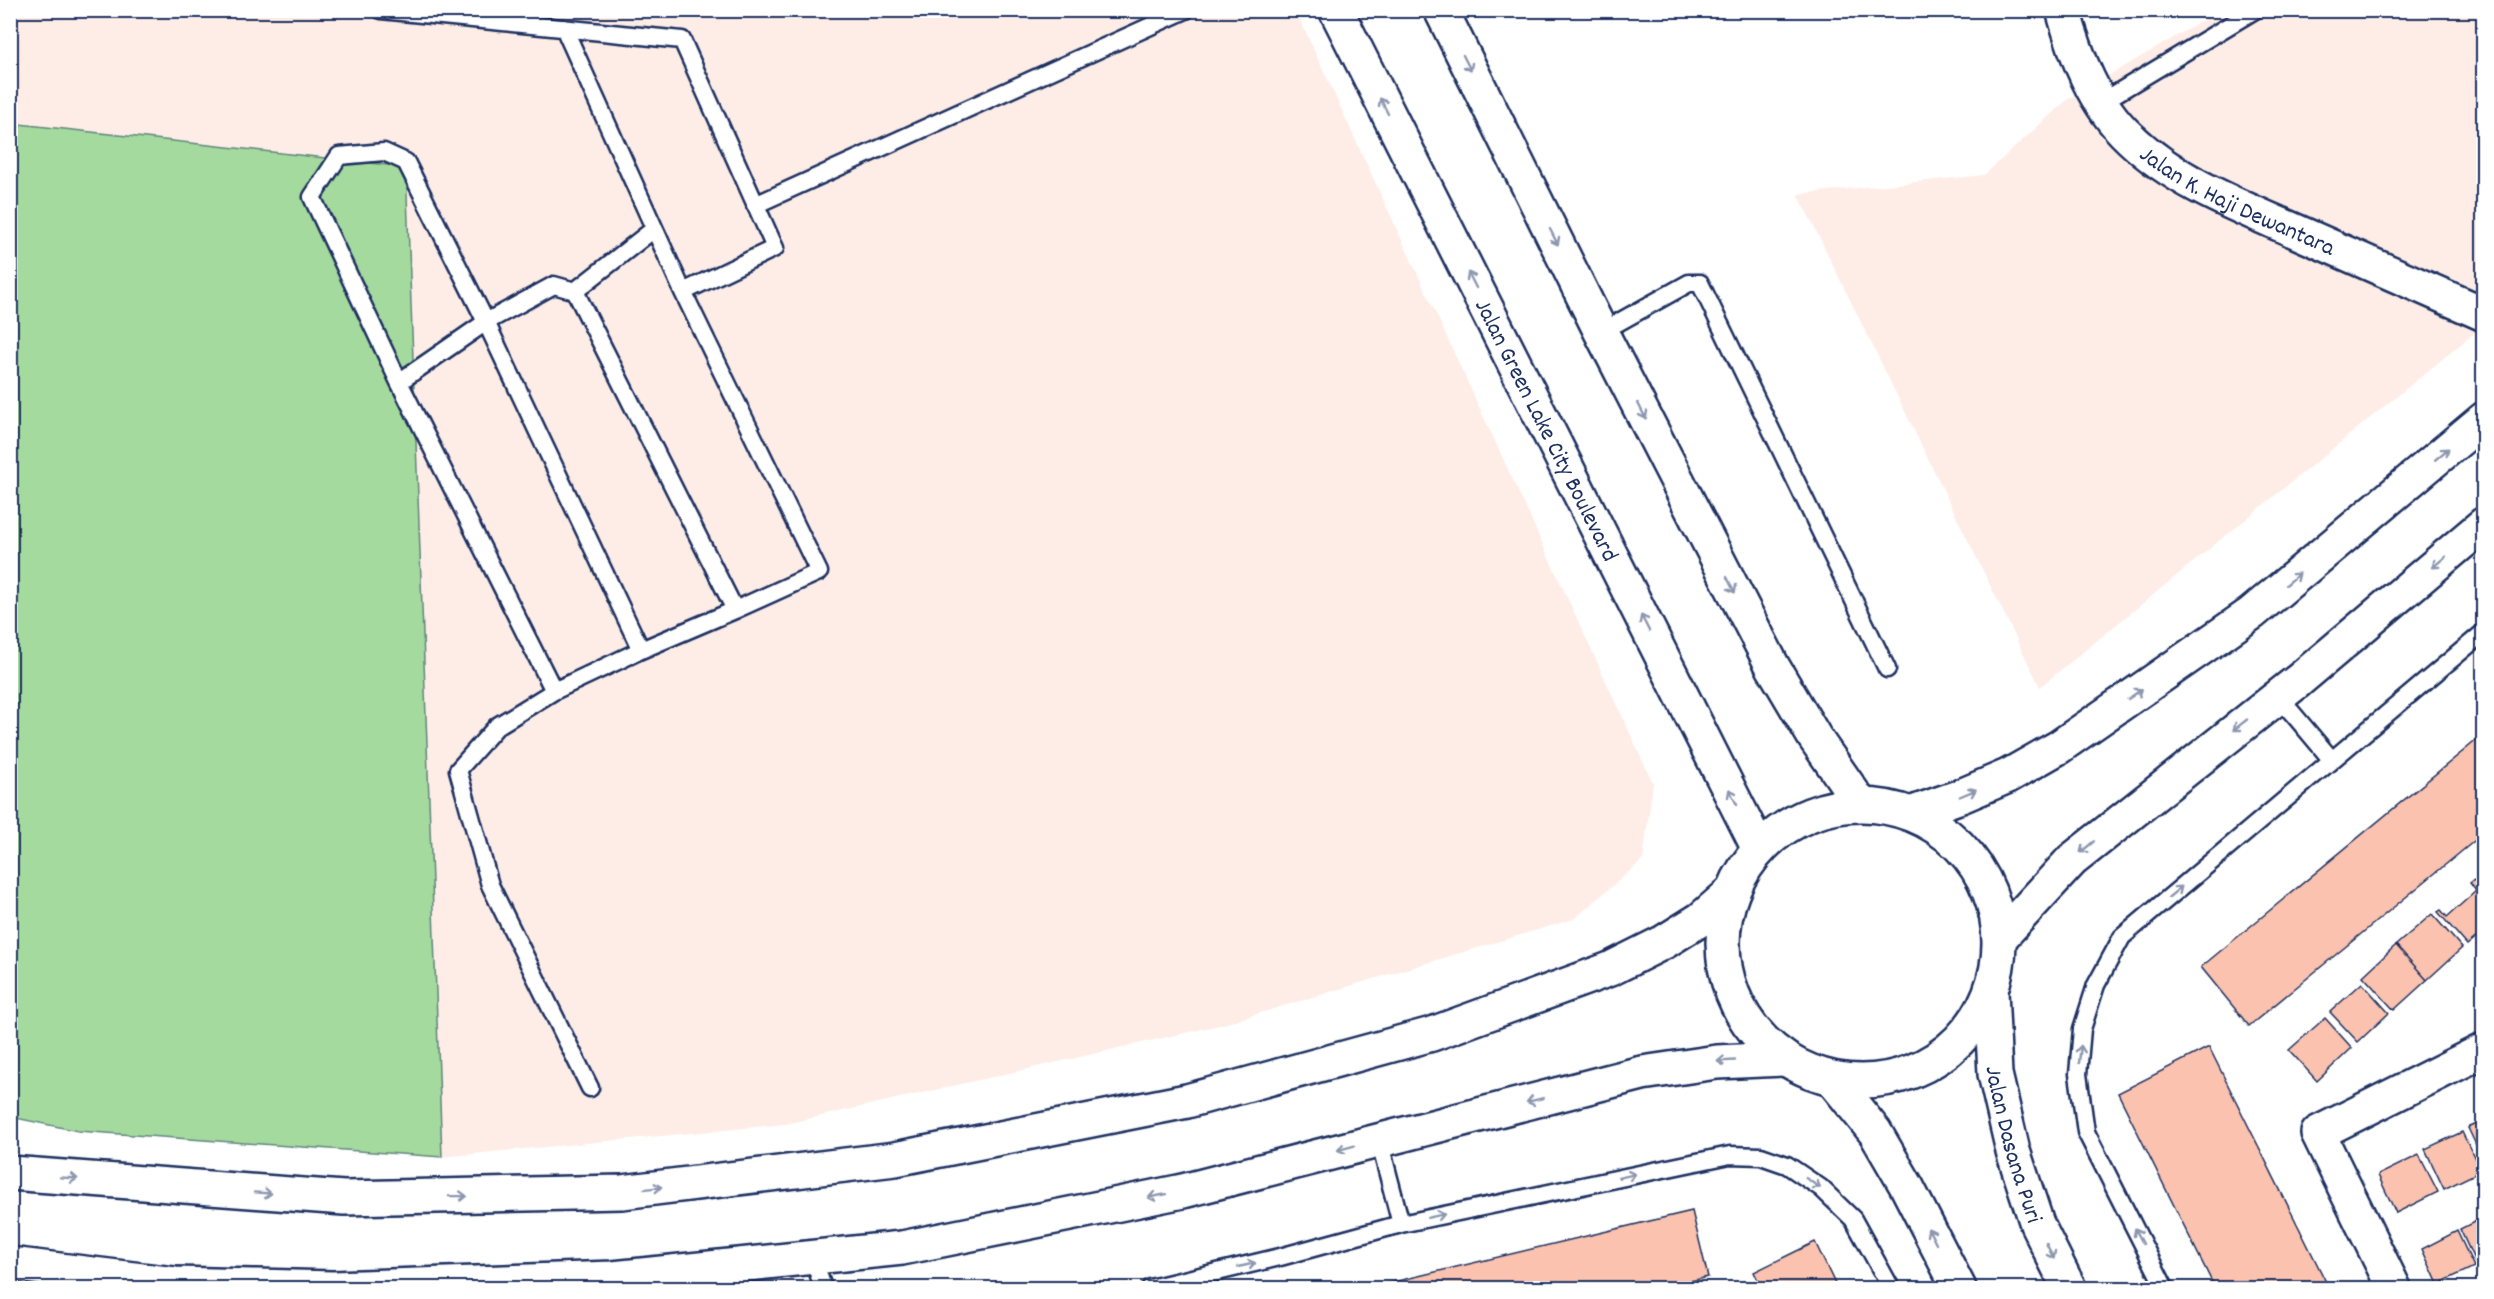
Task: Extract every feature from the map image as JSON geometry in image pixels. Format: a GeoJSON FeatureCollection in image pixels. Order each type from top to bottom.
{"type":"FeatureCollection","features":[{"type":"Feature","properties":{"kind":"main road","name":"Jalan Green Lake City Boulevard"},"geometry":{"type":"LineString","coordinates":[[1336,10],[1759,849]]}},
{"type":"Feature","properties":{"kind":"main road"},"geometry":{"type":"LineString","coordinates":[[1441,10],[1601,332],[1773,667],[1815,738],[1860,803]]}},
{"type":"Feature","properties":{"kind":"main road","name":"Jalan K. Haji Dewantara"},"geometry":{"type":"LineString","coordinates":[[2063,10],[2079,60],[2100,103],[2128,137],[2166,168],[2233,204],[2484,314]]}},
{"type":"Feature","properties":{"kind":"main road"},"geometry":{"type":"LineString","coordinates":[[1913,813],[2008,776],[2059,747],[2252,613],[2484,419]]}},
{"type":"Feature","properties":{"kind":"main road"},"geometry":{"type":"LineString","coordinates":[[2000,938],[2072,860],[2278,696],[2484,524]]}},
{"type":"Feature","properties":{"kind":"main road"},"geometry":{"type":"LineString","coordinates":[[10,1173],[344,1198],[622,1192],[895,1159],[1186,1101],[1432,1034],[1610,969],[1664,942],[1701,919],[1733,891],[1759,849],[1805,815],[1860,803],[1887,806],[1913,813],[1958,842],[1988,885],[2000,938],[1991,991],[1966,1034],[1928,1065],[1881,1081],[1832,1079],[1784,1059],[1750,1026],[1729,984],[1723,937],[1733,891]]}},
{"type":"Feature","properties":{"kind":"main road","name":"Jalan Dasana Puri"},"geometry":{"type":"LineString","coordinates":[[1991,991],[1995,1074],[2013,1151],[2037,1224],[2069,1288]]}},
{"type":"Feature","properties":{"kind":"main road"},"geometry":{"type":"LineString","coordinates":[[2394,1288],[2318,1133],[2484,1050]]}},
{"type":"Feature","properties":{"kind":"main road"},"geometry":{"type":"LineString","coordinates":[[11,1265],[123,1284],[333,1288],[613,1278],[902,1248],[1183,1191],[1642,1074],[1717,1062],[1784,1059]]}},
{"type":"Feature","properties":{"kind":"main road"},"geometry":{"type":"LineString","coordinates":[[1832,1079],[1875,1132],[1907,1187],[1959,1288]]}},
{"type":"Feature","properties":{"kind":"lane"},"geometry":{"type":"LineString","coordinates":[[381,10],[682,40],[775,248],[683,291]]}},
{"type":"Feature","properties":{"kind":"lane"},"geometry":{"type":"LineString","coordinates":[[755,205],[1186,10]]}},
{"type":"Feature","properties":{"kind":"lane"},"geometry":{"type":"LineString","coordinates":[[2100,103],[2256,10]]}},
{"type":"Feature","properties":{"kind":"lane"},"geometry":{"type":"LineString","coordinates":[[564,28],[683,291],[819,573],[641,650],[554,691],[497,726],[458,770],[490,885],[590,1088]]}},
{"type":"Feature","properties":{"kind":"lane"},"geometry":{"type":"LineString","coordinates":[[554,691],[399,382],[312,197],[339,156],[384,152],[406,162],[486,322],[641,650]]}},
{"type":"Feature","properties":{"kind":"lane"},"geometry":{"type":"LineString","coordinates":[[575,291],[654,229]]}},
{"type":"Feature","properties":{"kind":"lane"},"geometry":{"type":"LineString","coordinates":[[1601,332],[1689,283],[1700,283],[1887,669]]}},
{"type":"Feature","properties":{"kind":"lane"},"geometry":{"type":"LineString","coordinates":[[399,382],[486,322],[554,285],[575,291],[735,610]]}},
{"type":"Feature","properties":{"kind":"lane"},"geometry":{"type":"LineString","coordinates":[[2165,1288],[2086,1132],[2078,1074],[2082,1029],[2096,985],[2122,937],[2331,759],[2484,633]]}},
{"type":"Feature","properties":{"kind":"lane"},"geometry":{"type":"LineString","coordinates":[[2278,696],[2331,759]]}},
{"type":"Feature","properties":{"kind":"lane"},"geometry":{"type":"LineString","coordinates":[[1379,1140],[1401,1224]]}},
{"type":"Feature","properties":{"kind":"lane"},"geometry":{"type":"LineString","coordinates":[[1150,1288],[1280,1257],[1401,1224],[1730,1155],[1761,1156],[1787,1165],[1821,1188],[1853,1219],[1891,1288]]}},
{"type":"Feature","properties":{"kind":"lane"},"geometry":{"type":"LineString","coordinates":[[813,1257],[823,1288]]}},
{"type":"Feature","properties":{"kind":"shaded area"},"geometry":{"type":"Polygon","coordinates":[[[11,11],[1296,11],[1653,783],[1643,860],[1574,919],[1220,1025],[786,1124],[442,1157],[406,167],[11,123],[11,11]]]}},
{"type":"Feature","properties":{"kind":"shaded area"},"geometry":{"type":"Polygon","coordinates":[[[2219,11],[2483,11],[2483,326],[2040,687],[1798,194],[1984,175],[2067,100],[2219,11]]]}},
{"type":"Feature","properties":{"kind":"green space"},"geometry":{"type":"Polygon","coordinates":[[[10,123],[406,167],[442,1157],[78,1131],[11,1117],[10,123]]]}},
{"type":"Feature","properties":{"kind":"building"},"geometry":{"type":"Polygon","coordinates":[[[2484,734],[2484,833],[2249,1026],[2201,967],[2484,734]]]}},
{"type":"Feature","properties":{"kind":"building"},"geometry":{"type":"Polygon","coordinates":[[[2474,880],[2484,892],[2484,931],[2467,945],[2438,912],[2441,910],[2447,917],[2476,891],[2470,883],[2474,880]]]}},
{"type":"Feature","properties":{"kind":"building"},"geometry":{"type":"Polygon","coordinates":[[[2432,914],[2462,948],[2427,980],[2396,945],[2432,914]]]}},
{"type":"Feature","properties":{"kind":"building"},"geometry":{"type":"Polygon","coordinates":[[[2396,945],[2427,980],[2394,1010],[2363,976],[2396,945]]]}},
{"type":"Feature","properties":{"kind":"building"},"geometry":{"type":"Polygon","coordinates":[[[2362,983],[2389,1013],[2358,1042],[2330,1012],[2362,983]]]}},
{"type":"Feature","properties":{"kind":"building"},"geometry":{"type":"Polygon","coordinates":[[[2325,1018],[2352,1048],[2317,1081],[2289,1050],[2325,1018]]]}},
{"type":"Feature","properties":{"kind":"building"},"geometry":{"type":"Polygon","coordinates":[[[2209,1047],[2329,1288],[2215,1288],[2118,1093],[2209,1047]]]}},
{"type":"Feature","properties":{"kind":"building"},"geometry":{"type":"Polygon","coordinates":[[[2484,1121],[2484,1162],[2468,1128],[2484,1121]]]}},
{"type":"Feature","properties":{"kind":"building"},"geometry":{"type":"Polygon","coordinates":[[[2462,1132],[2481,1171],[2444,1189],[2425,1149],[2462,1132]]]}},
{"type":"Feature","properties":{"kind":"building"},"geometry":{"type":"Polygon","coordinates":[[[2419,1155],[2438,1192],[2396,1213],[2378,1175],[2419,1155]]]}},
{"type":"Feature","properties":{"kind":"building"},"geometry":{"type":"Polygon","coordinates":[[[1692,1211],[1708,1277],[1660,1288],[1368,1288],[1692,1211]]]}},
{"type":"Feature","properties":{"kind":"building"},"geometry":{"type":"Polygon","coordinates":[[[2484,1217],[2484,1263],[2477,1266],[2460,1229],[2484,1217]]]}},
{"type":"Feature","properties":{"kind":"building"},"geometry":{"type":"Polygon","coordinates":[[[2457,1231],[2474,1267],[2438,1284],[2422,1249],[2457,1231]]]}},
{"type":"Feature","properties":{"kind":"building"},"geometry":{"type":"Polygon","coordinates":[[[1815,1242],[1837,1288],[1762,1288],[1754,1272],[1815,1242]]]}}]}
